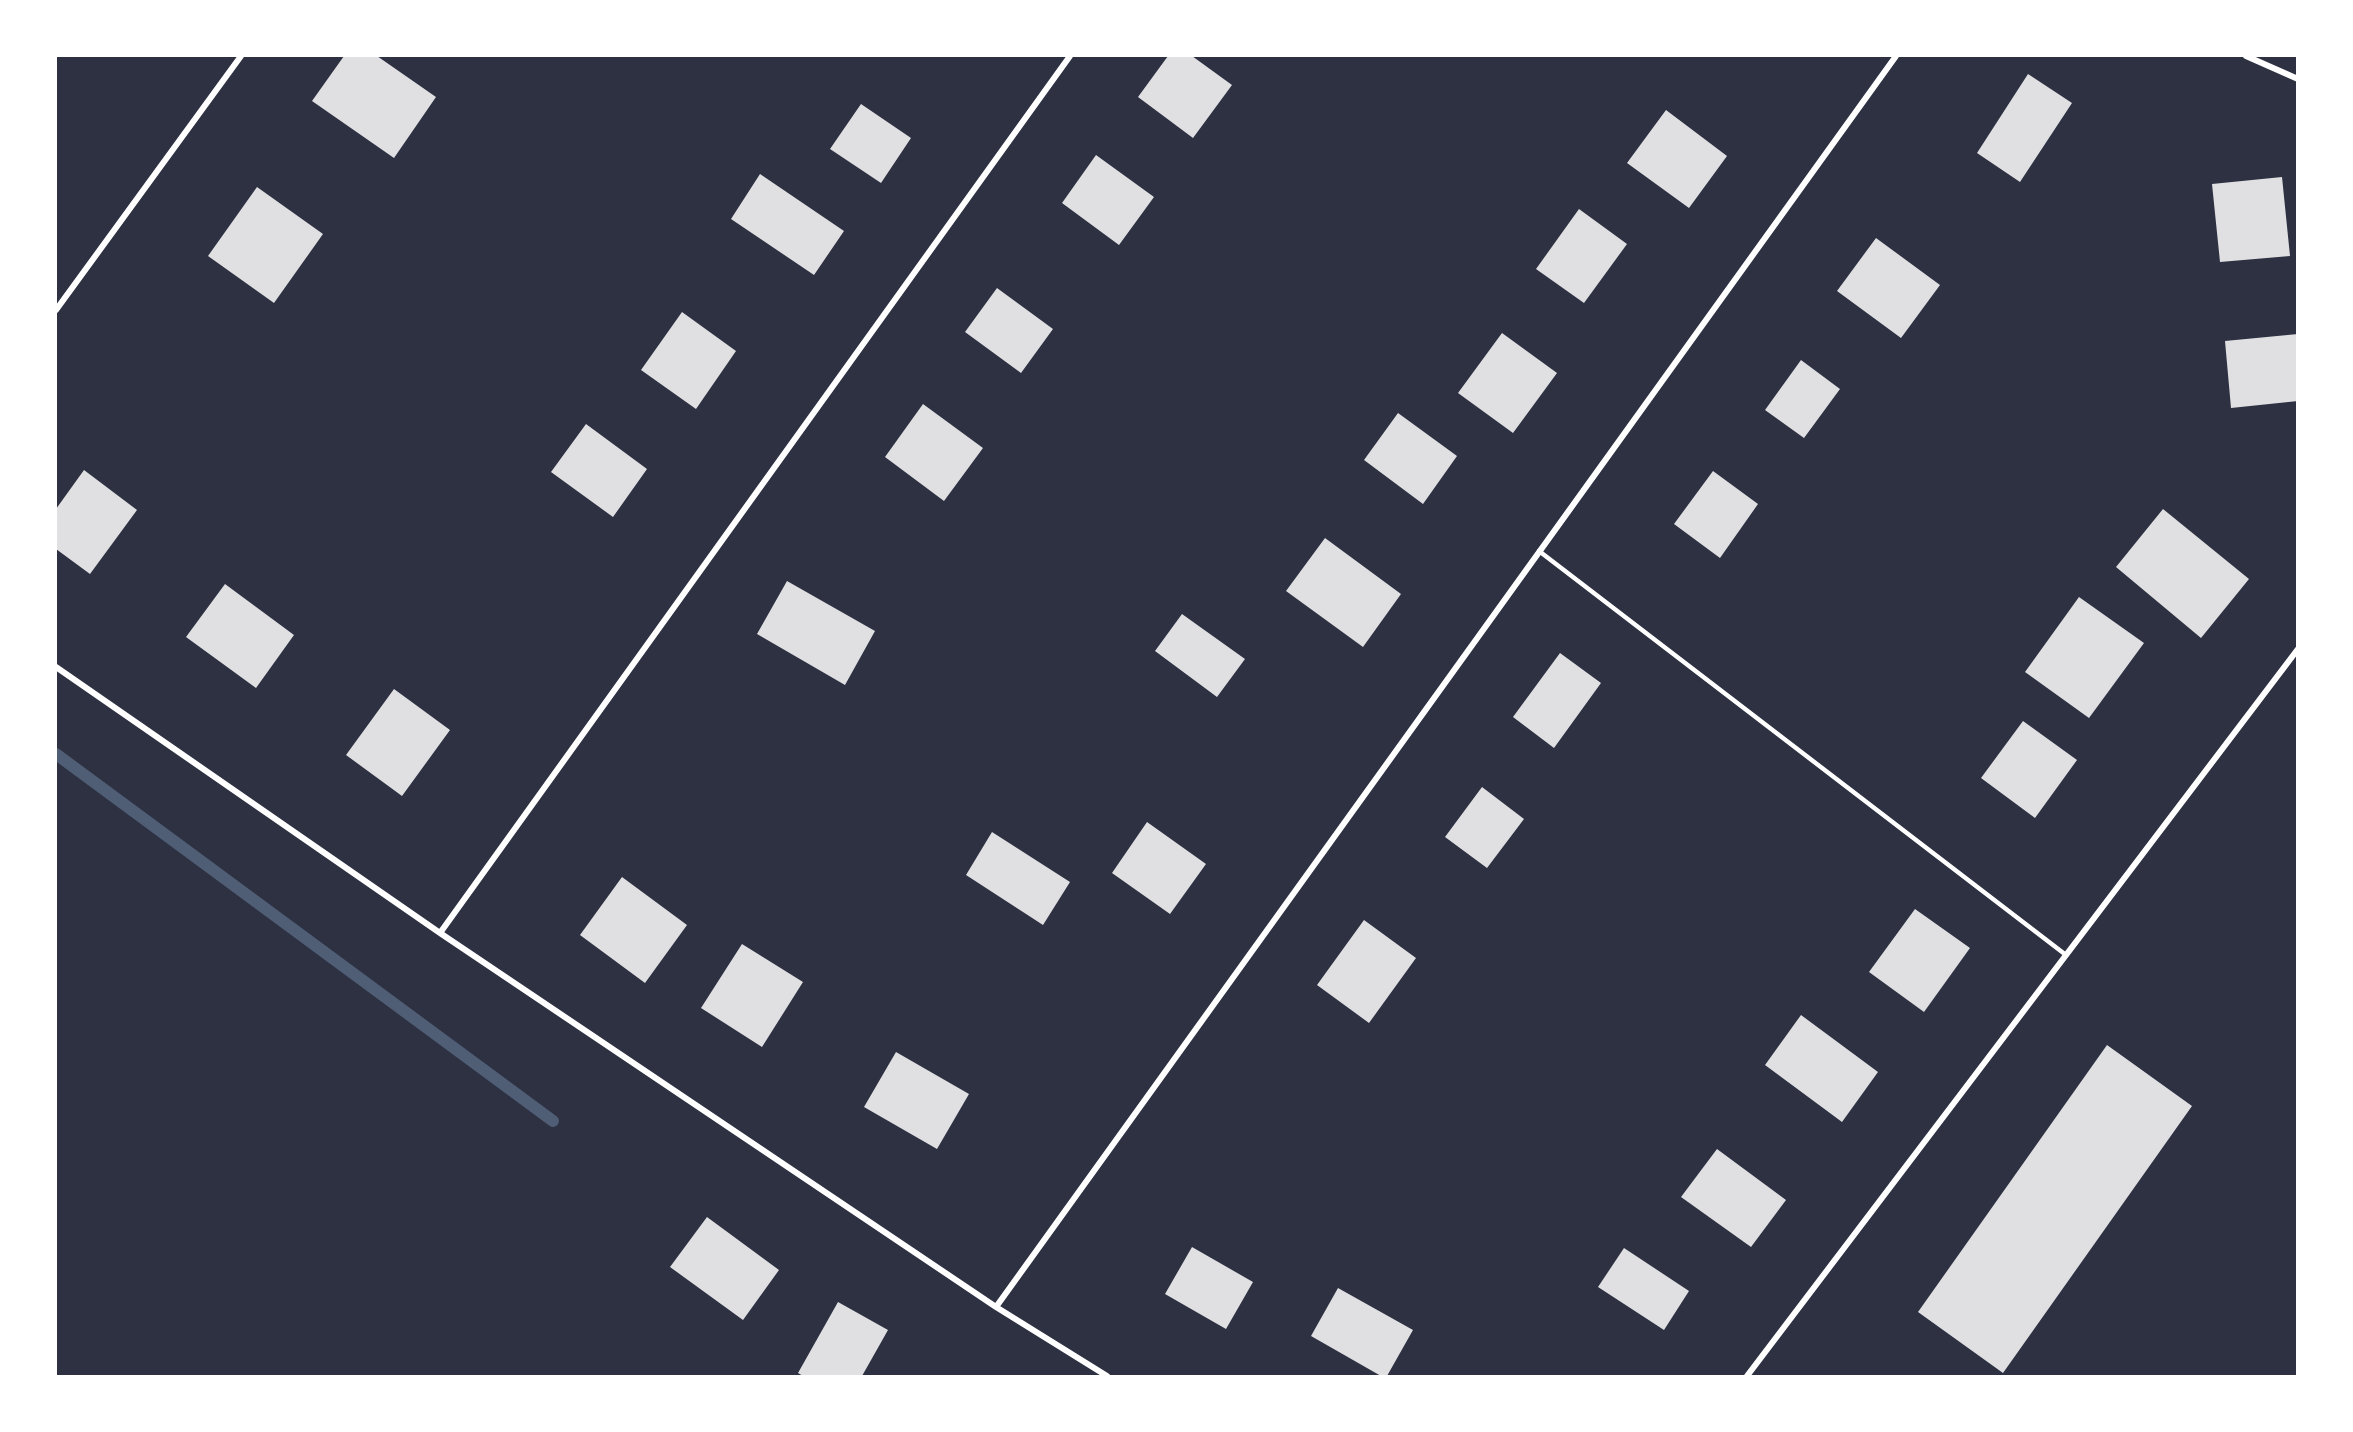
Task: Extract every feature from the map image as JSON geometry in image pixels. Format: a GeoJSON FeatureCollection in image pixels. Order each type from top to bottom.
{"type":"FeatureCollection","features":[{"type":"Feature","properties":{"kind":"street"},"geometry":{"type":"LineString","coordinates":[[56,310],[241,56]]}},
{"type":"Feature","properties":{"kind":"street"},"geometry":{"type":"LineString","coordinates":[[440,933],[1070,56]]}},
{"type":"Feature","properties":{"kind":"street"},"geometry":{"type":"LineString","coordinates":[[996,1306],[1896,56]]}},
{"type":"Feature","properties":{"kind":"street"},"geometry":{"type":"LineString","coordinates":[[2246,56],[2298,79]]}},
{"type":"Feature","properties":{"kind":"street"},"geometry":{"type":"LineString","coordinates":[[1747,1377],[2298,649]]}},
{"type":"Feature","properties":{"kind":"street"},"geometry":{"type":"LineString","coordinates":[[56,667],[440,933],[996,1306],[1107,1377]]}},
{"type":"Feature","properties":{"kind":"lane"},"geometry":{"type":"LineString","coordinates":[[1539,551],[2066,955]]}},
{"type":"Feature","properties":{"kind":"building"},"geometry":{"type":"Polygon","coordinates":[[[344,56],[377,56],[436,97],[394,158],[312,101],[344,56]]]}},
{"type":"Feature","properties":{"kind":"building"},"geometry":{"type":"Polygon","coordinates":[[[1168,56],[1192,56],[1232,85],[1193,138],[1138,97],[1168,56]]]}},
{"type":"Feature","properties":{"kind":"building"},"geometry":{"type":"Polygon","coordinates":[[[2028,74],[2072,103],[2020,182],[1977,153],[2028,74]]]}},
{"type":"Feature","properties":{"kind":"building"},"geometry":{"type":"Polygon","coordinates":[[[861,104],[911,138],[881,183],[830,149],[861,104]]]}},
{"type":"Feature","properties":{"kind":"building"},"geometry":{"type":"Polygon","coordinates":[[[1666,110],[1727,156],[1689,208],[1627,163],[1666,110]]]}},
{"type":"Feature","properties":{"kind":"building"},"geometry":{"type":"Polygon","coordinates":[[[1096,155],[1154,197],[1119,245],[1062,203],[1096,155]]]}},
{"type":"Feature","properties":{"kind":"building"},"geometry":{"type":"Polygon","coordinates":[[[760,174],[844,231],[814,275],[731,219],[760,174]]]}},
{"type":"Feature","properties":{"kind":"building"},"geometry":{"type":"Polygon","coordinates":[[[2282,177],[2290,256],[2220,262],[2212,184],[2282,177]]]}},
{"type":"Feature","properties":{"kind":"building"},"geometry":{"type":"Polygon","coordinates":[[[257,187],[323,234],[274,303],[208,256],[257,187]]]}},
{"type":"Feature","properties":{"kind":"building"},"geometry":{"type":"Polygon","coordinates":[[[1579,209],[1627,244],[1584,303],[1536,269],[1579,209]]]}},
{"type":"Feature","properties":{"kind":"building"},"geometry":{"type":"Polygon","coordinates":[[[1876,238],[1940,285],[1901,338],[1837,291],[1876,238]]]}},
{"type":"Feature","properties":{"kind":"building"},"geometry":{"type":"Polygon","coordinates":[[[997,288],[1053,329],[1021,373],[965,332],[997,288]]]}},
{"type":"Feature","properties":{"kind":"building"},"geometry":{"type":"Polygon","coordinates":[[[682,312],[736,351],[696,409],[641,370],[682,312]]]}},
{"type":"Feature","properties":{"kind":"building"},"geometry":{"type":"Polygon","coordinates":[[[1502,333],[1557,373],[1513,433],[1458,393],[1502,333]]]}},
{"type":"Feature","properties":{"kind":"building"},"geometry":{"type":"Polygon","coordinates":[[[2298,334],[2298,401],[2231,408],[2225,341],[2298,334]]]}},
{"type":"Feature","properties":{"kind":"building"},"geometry":{"type":"Polygon","coordinates":[[[1801,360],[1840,389],[1804,438],[1765,410],[1801,360]]]}},
{"type":"Feature","properties":{"kind":"building"},"geometry":{"type":"Polygon","coordinates":[[[923,404],[983,448],[944,501],[885,457],[923,404]]]}},
{"type":"Feature","properties":{"kind":"building"},"geometry":{"type":"Polygon","coordinates":[[[1398,413],[1457,456],[1423,504],[1364,460],[1398,413]]]}},
{"type":"Feature","properties":{"kind":"building"},"geometry":{"type":"Polygon","coordinates":[[[586,424],[647,469],[613,517],[551,472],[586,424]]]}},
{"type":"Feature","properties":{"kind":"building"},"geometry":{"type":"Polygon","coordinates":[[[84,470],[137,510],[90,574],[56,549],[56,509],[84,470]]]}},
{"type":"Feature","properties":{"kind":"building"},"geometry":{"type":"Polygon","coordinates":[[[1713,471],[1758,504],[1720,558],[1674,524],[1713,471]]]}},
{"type":"Feature","properties":{"kind":"building"},"geometry":{"type":"Polygon","coordinates":[[[2163,509],[2249,579],[2201,638],[2116,567],[2163,509]]]}},
{"type":"Feature","properties":{"kind":"building"},"geometry":{"type":"Polygon","coordinates":[[[1325,538],[1401,594],[1363,647],[1286,591],[1325,538]]]}},
{"type":"Feature","properties":{"kind":"building"},"geometry":{"type":"Polygon","coordinates":[[[787,581],[875,631],[845,685],[757,634],[787,581]]]}},
{"type":"Feature","properties":{"kind":"building"},"geometry":{"type":"Polygon","coordinates":[[[225,584],[294,635],[256,688],[186,637],[225,584]]]}},
{"type":"Feature","properties":{"kind":"building"},"geometry":{"type":"Polygon","coordinates":[[[2079,597],[2144,643],[2089,718],[2025,672],[2079,597]]]}},
{"type":"Feature","properties":{"kind":"building"},"geometry":{"type":"Polygon","coordinates":[[[1182,614],[1245,659],[1217,697],[1155,651],[1182,614]]]}},
{"type":"Feature","properties":{"kind":"building"},"geometry":{"type":"Polygon","coordinates":[[[1560,653],[1601,683],[1554,748],[1513,717],[1560,653]]]}},
{"type":"Feature","properties":{"kind":"building"},"geometry":{"type":"Polygon","coordinates":[[[394,689],[450,730],[402,796],[346,755],[394,689]]]}},
{"type":"Feature","properties":{"kind":"building"},"geometry":{"type":"Polygon","coordinates":[[[2023,721],[2077,760],[2035,818],[1981,778],[2023,721]]]}},
{"type":"Feature","properties":{"kind":"building"},"geometry":{"type":"Polygon","coordinates":[[[1482,787],[1524,819],[1487,868],[1445,837],[1482,787]]]}},
{"type":"Feature","properties":{"kind":"building"},"geometry":{"type":"Polygon","coordinates":[[[1147,822],[1206,864],[1170,914],[1112,873],[1147,822]]]}},
{"type":"Feature","properties":{"kind":"building"},"geometry":{"type":"Polygon","coordinates":[[[992,832],[1070,882],[1043,925],[966,875],[992,832]]]}},
{"type":"Feature","properties":{"kind":"building"},"geometry":{"type":"Polygon","coordinates":[[[622,877],[687,925],[645,983],[580,935],[622,877]]]}},
{"type":"Feature","properties":{"kind":"building"},"geometry":{"type":"Polygon","coordinates":[[[1915,909],[1970,948],[1924,1012],[1869,972],[1915,909]]]}},
{"type":"Feature","properties":{"kind":"building"},"geometry":{"type":"Polygon","coordinates":[[[1364,920],[1416,958],[1369,1023],[1317,985],[1364,920]]]}},
{"type":"Feature","properties":{"kind":"building"},"geometry":{"type":"Polygon","coordinates":[[[742,944],[803,982],[762,1047],[701,1008],[742,944]]]}},
{"type":"Feature","properties":{"kind":"building"},"geometry":{"type":"Polygon","coordinates":[[[1801,1015],[1878,1072],[1842,1122],[1765,1065],[1801,1015]]]}},
{"type":"Feature","properties":{"kind":"building"},"geometry":{"type":"Polygon","coordinates":[[[2107,1045],[2192,1106],[2003,1373],[1918,1312],[2107,1045]]]}},
{"type":"Feature","properties":{"kind":"building"},"geometry":{"type":"Polygon","coordinates":[[[896,1052],[969,1094],[937,1149],[864,1107],[896,1052]]]}},
{"type":"Feature","properties":{"kind":"building"},"geometry":{"type":"Polygon","coordinates":[[[1717,1149],[1786,1200],[1751,1247],[1681,1197],[1717,1149]]]}},
{"type":"Feature","properties":{"kind":"building"},"geometry":{"type":"Polygon","coordinates":[[[707,1217],[779,1270],[743,1320],[670,1267],[707,1217]]]}},
{"type":"Feature","properties":{"kind":"building"},"geometry":{"type":"Polygon","coordinates":[[[1192,1247],[1253,1282],[1226,1329],[1165,1294],[1192,1247]]]}},
{"type":"Feature","properties":{"kind":"building"},"geometry":{"type":"Polygon","coordinates":[[[1624,1248],[1689,1291],[1664,1330],[1598,1287],[1624,1248]]]}},
{"type":"Feature","properties":{"kind":"building"},"geometry":{"type":"Polygon","coordinates":[[[1338,1288],[1413,1330],[1387,1376],[1381,1376],[1311,1336],[1338,1288]]]}},
{"type":"Feature","properties":{"kind":"building"},"geometry":{"type":"Polygon","coordinates":[[[838,1302],[888,1330],[862,1376],[803,1376],[798,1373],[838,1302]]]}},
{"type":"Feature","properties":{"kind":"waterway"},"geometry":{"type":"LineString","coordinates":[[56,754],[553,1121]]}}]}
